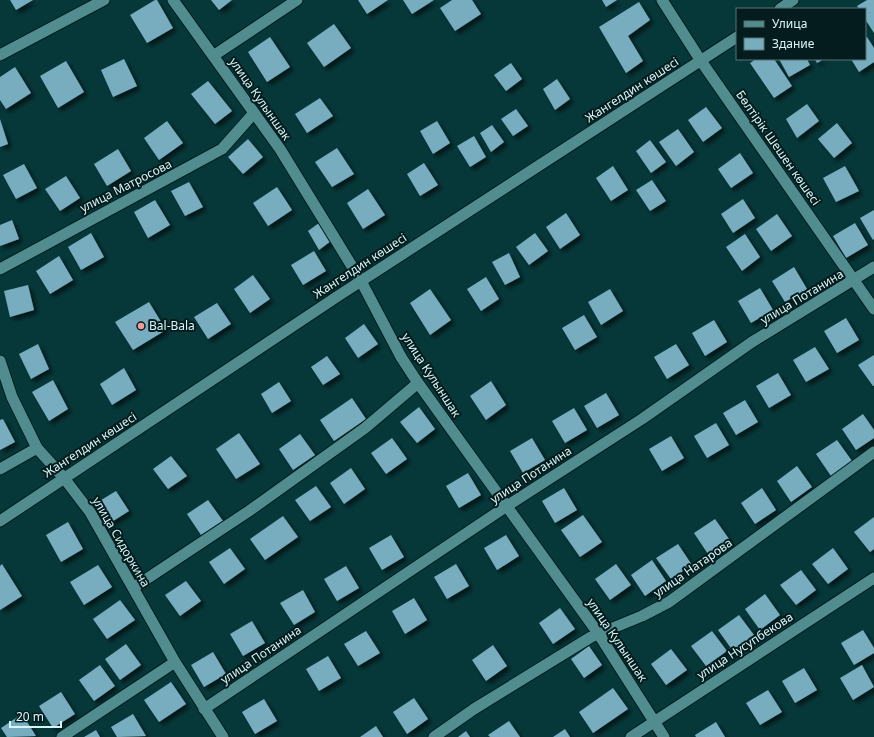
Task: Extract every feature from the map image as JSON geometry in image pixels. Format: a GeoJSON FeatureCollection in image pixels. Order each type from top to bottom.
{"type":"FeatureCollection","features":[{"type":"Feature","properties":{"kind":"street"},"geometry":{"type":"LineString","coordinates":[[0,55],[104,0]]}},
{"type":"Feature","properties":{"kind":"street","name":"улица Кулыншак"},"geometry":{"type":"LineString","coordinates":[[173,0],[280,149],[361,281],[401,357],[598,633],[664,737]]}},
{"type":"Feature","properties":{"kind":"street"},"geometry":{"type":"LineString","coordinates":[[214,56],[297,0]]}},
{"type":"Feature","properties":{"kind":"street","name":"Бөлтірік Шешен көшесі"},"geometry":{"type":"LineString","coordinates":[[662,0],[701,61],[874,309]]}},
{"type":"Feature","properties":{"kind":"street"},"geometry":{"type":"LineString","coordinates":[[781,8],[793,0]]}},
{"type":"Feature","properties":{"kind":"street","name":"Жангелдин көшесі"},"geometry":{"type":"LineString","coordinates":[[0,521],[361,281],[736,38]]}},
{"type":"Feature","properties":{"kind":"street","name":"улица Матросова"},"geometry":{"type":"LineString","coordinates":[[0,269],[70,230],[185,170],[222,148],[254,113]]}},
{"type":"Feature","properties":{"kind":"street","name":"улица Потанина"},"geometry":{"type":"LineString","coordinates":[[204,709],[507,506],[642,419],[752,342],[874,267]]}},
{"type":"Feature","properties":{"kind":"street","name":"улица Сидоркина"},"geometry":{"type":"LineString","coordinates":[[0,361],[12,397],[37,448],[64,478],[90,512],[175,662],[223,737]]}},
{"type":"Feature","properties":{"kind":"street"},"geometry":{"type":"LineString","coordinates":[[133,588],[249,511],[365,428],[418,382]]}},
{"type":"Feature","properties":{"kind":"street"},"geometry":{"type":"LineString","coordinates":[[0,469],[37,448]]}},
{"type":"Feature","properties":{"kind":"street","name":"улица Натарова"},"geometry":{"type":"LineString","coordinates":[[434,737],[474,709],[598,633],[642,616],[669,602],[874,452]]}},
{"type":"Feature","properties":{"kind":"street","name":"улица Нусупбекова"},"geometry":{"type":"LineString","coordinates":[[631,737],[874,578]]}},
{"type":"Feature","properties":{"kind":"street"},"geometry":{"type":"LineString","coordinates":[[62,737],[175,662]]}},
{"type":"Feature","properties":{"kind":"building"},"geometry":{"type":"Polygon","coordinates":[[[10,0],[33,0],[16,10],[10,0]]]}},
{"type":"Feature","properties":{"kind":"building"},"geometry":{"type":"Polygon","coordinates":[[[157,0],[173,28],[147,43],[130,15],[157,0]]]}},
{"type":"Feature","properties":{"kind":"building"},"geometry":{"type":"Polygon","coordinates":[[[211,0],[232,0],[219,10],[211,0]]]}},
{"type":"Feature","properties":{"kind":"building"},"geometry":{"type":"Polygon","coordinates":[[[358,0],[388,0],[367,14],[358,0]]]}},
{"type":"Feature","properties":{"kind":"building"},"geometry":{"type":"Polygon","coordinates":[[[403,0],[434,0],[412,14],[403,0]]]}},
{"type":"Feature","properties":{"kind":"building"},"geometry":{"type":"Polygon","coordinates":[[[452,0],[472,0],[481,14],[455,31],[440,8],[452,0]]]}},
{"type":"Feature","properties":{"kind":"building"},"geometry":{"type":"Polygon","coordinates":[[[602,0],[617,0],[606,7],[602,0]]]}},
{"type":"Feature","properties":{"kind":"building"},"geometry":{"type":"Polygon","coordinates":[[[867,0],[874,0],[874,33],[866,21],[866,8],[858,8],[857,6],[867,0]]]}},
{"type":"Feature","properties":{"kind":"building"},"geometry":{"type":"Polygon","coordinates":[[[639,2],[650,20],[628,36],[643,61],[626,73],[599,27],[639,2]]]}},
{"type":"Feature","properties":{"kind":"building"},"geometry":{"type":"Polygon","coordinates":[[[334,24],[351,48],[324,67],[307,43],[334,24]]]}},
{"type":"Feature","properties":{"kind":"building"},"geometry":{"type":"Polygon","coordinates":[[[270,37],[290,67],[267,82],[248,52],[270,37]]]}},
{"type":"Feature","properties":{"kind":"building"},"geometry":{"type":"Polygon","coordinates":[[[866,38],[874,48],[874,62],[859,72],[852,60],[866,60],[866,38]]]}},
{"type":"Feature","properties":{"kind":"building"},"geometry":{"type":"Polygon","coordinates":[[[124,59],[137,86],[113,97],[101,70],[124,59]]]}},
{"type":"Feature","properties":{"kind":"building"},"geometry":{"type":"Polygon","coordinates":[[[754,60],[775,60],[792,86],[774,98],[750,63],[754,60]]]}},
{"type":"Feature","properties":{"kind":"building"},"geometry":{"type":"Polygon","coordinates":[[[780,60],[808,60],[810,65],[789,77],[780,60]]]}},
{"type":"Feature","properties":{"kind":"building"},"geometry":{"type":"Polygon","coordinates":[[[816,60],[822,60],[817,63],[816,60]]]}},
{"type":"Feature","properties":{"kind":"building"},"geometry":{"type":"Polygon","coordinates":[[[66,61],[84,92],[58,108],[40,76],[66,61]]]}},
{"type":"Feature","properties":{"kind":"building"},"geometry":{"type":"Polygon","coordinates":[[[511,63],[522,79],[506,91],[494,75],[511,63]]]}},
{"type":"Feature","properties":{"kind":"building"},"geometry":{"type":"Polygon","coordinates":[[[15,67],[31,93],[6,109],[0,100],[0,77],[15,67]]]}},
{"type":"Feature","properties":{"kind":"building"},"geometry":{"type":"Polygon","coordinates":[[[557,79],[570,99],[555,110],[543,89],[557,79]]]}},
{"type":"Feature","properties":{"kind":"building"},"geometry":{"type":"Polygon","coordinates":[[[208,81],[232,111],[215,124],[191,94],[208,81]]]}},
{"type":"Feature","properties":{"kind":"building"},"geometry":{"type":"Polygon","coordinates":[[[320,98],[333,116],[307,133],[295,114],[320,98]]]}},
{"type":"Feature","properties":{"kind":"building"},"geometry":{"type":"Polygon","coordinates":[[[807,104],[819,121],[797,138],[786,119],[807,104]]]}},
{"type":"Feature","properties":{"kind":"building"},"geometry":{"type":"Polygon","coordinates":[[[706,107],[722,128],[703,142],[688,120],[706,107]]]}},
{"type":"Feature","properties":{"kind":"building"},"geometry":{"type":"Polygon","coordinates":[[[516,109],[528,126],[513,136],[501,119],[516,109]]]}},
{"type":"Feature","properties":{"kind":"building"},"geometry":{"type":"Polygon","coordinates":[[[0,119],[8,144],[0,147],[0,119]]]}},
{"type":"Feature","properties":{"kind":"building"},"geometry":{"type":"Polygon","coordinates":[[[167,121],[183,143],[159,160],[144,138],[167,121]]]}},
{"type":"Feature","properties":{"kind":"building"},"geometry":{"type":"Polygon","coordinates":[[[437,121],[450,143],[433,154],[420,131],[437,121]]]}},
{"type":"Feature","properties":{"kind":"building"},"geometry":{"type":"Polygon","coordinates":[[[837,123],[852,143],[834,158],[818,139],[837,123]]]}},
{"type":"Feature","properties":{"kind":"building"},"geometry":{"type":"Polygon","coordinates":[[[492,125],[504,142],[491,152],[480,133],[492,125]]]}},
{"type":"Feature","properties":{"kind":"building"},"geometry":{"type":"Polygon","coordinates":[[[678,129],[694,152],[676,166],[659,142],[678,129]]]}},
{"type":"Feature","properties":{"kind":"building"},"geometry":{"type":"Polygon","coordinates":[[[474,136],[486,157],[470,167],[457,146],[474,136]]]}},
{"type":"Feature","properties":{"kind":"building"},"geometry":{"type":"Polygon","coordinates":[[[248,139],[263,157],[243,174],[228,157],[248,139]]]}},
{"type":"Feature","properties":{"kind":"building"},"geometry":{"type":"Polygon","coordinates":[[[650,140],[666,162],[651,173],[636,151],[650,140]]]}},
{"type":"Feature","properties":{"kind":"building"},"geometry":{"type":"Polygon","coordinates":[[[337,148],[354,174],[332,187],[315,162],[337,148]]]}},
{"type":"Feature","properties":{"kind":"building"},"geometry":{"type":"Polygon","coordinates":[[[118,149],[131,171],[107,186],[94,164],[118,149]]]}},
{"type":"Feature","properties":{"kind":"building"},"geometry":{"type":"Polygon","coordinates":[[[740,153],[753,173],[731,188],[718,169],[740,153]]]}},
{"type":"Feature","properties":{"kind":"building"},"geometry":{"type":"Polygon","coordinates":[[[424,163],[438,185],[420,196],[407,174],[424,163]]]}},
{"type":"Feature","properties":{"kind":"building"},"geometry":{"type":"Polygon","coordinates":[[[24,164],[37,188],[16,199],[3,175],[24,164]]]}},
{"type":"Feature","properties":{"kind":"building"},"geometry":{"type":"Polygon","coordinates":[[[613,166],[628,190],[611,201],[596,178],[613,166]]]}},
{"type":"Feature","properties":{"kind":"building"},"geometry":{"type":"Polygon","coordinates":[[[845,166],[859,191],[836,202],[823,178],[845,166]]]}},
{"type":"Feature","properties":{"kind":"building"},"geometry":{"type":"Polygon","coordinates":[[[66,176],[80,198],[60,211],[45,189],[66,176]]]}},
{"type":"Feature","properties":{"kind":"building"},"geometry":{"type":"Polygon","coordinates":[[[652,180],[666,201],[650,211],[636,190],[652,180]]]}},
{"type":"Feature","properties":{"kind":"building"},"geometry":{"type":"Polygon","coordinates":[[[189,182],[203,207],[185,216],[171,191],[189,182]]]}},
{"type":"Feature","properties":{"kind":"building"},"geometry":{"type":"Polygon","coordinates":[[[277,187],[292,210],[268,226],[253,203],[277,187]]]}},
{"type":"Feature","properties":{"kind":"building"},"geometry":{"type":"Polygon","coordinates":[[[368,189],[385,215],[363,229],[347,203],[368,189]]]}},
{"type":"Feature","properties":{"kind":"building"},"geometry":{"type":"Polygon","coordinates":[[[743,199],[755,218],[733,233],[721,214],[743,199]]]}},
{"type":"Feature","properties":{"kind":"building"},"geometry":{"type":"Polygon","coordinates":[[[155,200],[170,225],[148,238],[134,212],[155,200]]]}},
{"type":"Feature","properties":{"kind":"building"},"geometry":{"type":"Polygon","coordinates":[[[874,210],[874,239],[873,240],[860,218],[874,210]]]}},
{"type":"Feature","properties":{"kind":"building"},"geometry":{"type":"Polygon","coordinates":[[[566,213],[580,235],[560,249],[546,227],[566,213]]]}},
{"type":"Feature","properties":{"kind":"building"},"geometry":{"type":"Polygon","coordinates":[[[777,214],[792,236],[771,251],[756,229],[777,214]]]}},
{"type":"Feature","properties":{"kind":"building"},"geometry":{"type":"Polygon","coordinates":[[[12,220],[19,239],[0,246],[0,225],[12,220]]]}},
{"type":"Feature","properties":{"kind":"building"},"geometry":{"type":"Polygon","coordinates":[[[319,223],[331,241],[319,250],[308,231],[319,223]]]}},
{"type":"Feature","properties":{"kind":"building"},"geometry":{"type":"Polygon","coordinates":[[[855,223],[868,245],[846,258],[833,236],[855,223]]]}},
{"type":"Feature","properties":{"kind":"building"},"geometry":{"type":"Polygon","coordinates":[[[91,233],[104,257],[81,270],[68,247],[91,233]]]}},
{"type":"Feature","properties":{"kind":"building"},"geometry":{"type":"Polygon","coordinates":[[[535,233],[548,251],[529,265],[516,247],[535,233]]]}},
{"type":"Feature","properties":{"kind":"building"},"geometry":{"type":"Polygon","coordinates":[[[745,234],[760,257],[742,271],[726,247],[745,234]]]}},
{"type":"Feature","properties":{"kind":"building"},"geometry":{"type":"Polygon","coordinates":[[[314,251],[326,271],[303,285],[291,265],[314,251]]]}},
{"type":"Feature","properties":{"kind":"building"},"geometry":{"type":"Polygon","coordinates":[[[509,253],[520,277],[505,285],[492,262],[509,253]]]}},
{"type":"Feature","properties":{"kind":"building"},"geometry":{"type":"Polygon","coordinates":[[[59,256],[73,280],[50,294],[36,271],[59,256]]]}},
{"type":"Feature","properties":{"kind":"building"},"geometry":{"type":"Polygon","coordinates":[[[794,267],[807,289],[785,302],[772,281],[794,267]]]}},
{"type":"Feature","properties":{"kind":"building"},"geometry":{"type":"Polygon","coordinates":[[[253,275],[270,299],[250,313],[234,289],[253,275]]]}},
{"type":"Feature","properties":{"kind":"building"},"geometry":{"type":"Polygon","coordinates":[[[486,277],[499,299],[481,311],[467,289],[486,277]]]}},
{"type":"Feature","properties":{"kind":"building"},"geometry":{"type":"Polygon","coordinates":[[[28,285],[34,310],[10,317],[4,291],[28,285]]]}},
{"type":"Feature","properties":{"kind":"building"},"geometry":{"type":"Polygon","coordinates":[[[760,288],[773,310],[751,323],[738,301],[760,288]]]}},
{"type":"Feature","properties":{"kind":"building"},"geometry":{"type":"Polygon","coordinates":[[[430,289],[451,320],[430,335],[410,303],[430,289]]]}},
{"type":"Feature","properties":{"kind":"building"},"geometry":{"type":"Polygon","coordinates":[[[610,289],[623,311],[601,325],[588,302],[610,289]]]}},
{"type":"Feature","properties":{"kind":"building","name":"Bal-Bala"},"geometry":{"type":"Polygon","coordinates":[[[149,302],[166,330],[133,350],[115,322],[149,302]]]}},
{"type":"Feature","properties":{"kind":"building"},"geometry":{"type":"Polygon","coordinates":[[[217,303],[231,324],[208,339],[194,317],[217,303]]]}},
{"type":"Feature","properties":{"kind":"building"},"geometry":{"type":"Polygon","coordinates":[[[584,315],[597,337],[575,350],[562,328],[584,315]]]}},
{"type":"Feature","properties":{"kind":"building"},"geometry":{"type":"Polygon","coordinates":[[[846,318],[859,340],[837,353],[824,331],[846,318]]]}},
{"type":"Feature","properties":{"kind":"building"},"geometry":{"type":"Polygon","coordinates":[[[714,320],[727,342],[705,356],[692,333],[714,320]]]}},
{"type":"Feature","properties":{"kind":"building"},"geometry":{"type":"Polygon","coordinates":[[[364,324],[378,344],[358,358],[345,338],[364,324]]]}},
{"type":"Feature","properties":{"kind":"building"},"geometry":{"type":"Polygon","coordinates":[[[38,344],[49,369],[31,379],[19,354],[38,344]]]}},
{"type":"Feature","properties":{"kind":"building"},"geometry":{"type":"Polygon","coordinates":[[[676,344],[689,365],[667,379],[654,357],[676,344]]]}},
{"type":"Feature","properties":{"kind":"building"},"geometry":{"type":"Polygon","coordinates":[[[815,347],[829,369],[806,382],[793,360],[815,347]]]}},
{"type":"Feature","properties":{"kind":"building"},"geometry":{"type":"Polygon","coordinates":[[[874,355],[874,386],[873,386],[858,365],[874,355]]]}},
{"type":"Feature","properties":{"kind":"building"},"geometry":{"type":"Polygon","coordinates":[[[327,356],[340,374],[323,385],[311,367],[327,356]]]}},
{"type":"Feature","properties":{"kind":"building"},"geometry":{"type":"Polygon","coordinates":[[[124,368],[136,390],[112,405],[100,384],[124,368]]]}},
{"type":"Feature","properties":{"kind":"building"},"geometry":{"type":"Polygon","coordinates":[[[778,373],[791,395],[769,408],[756,386],[778,373]]]}},
{"type":"Feature","properties":{"kind":"building"},"geometry":{"type":"Polygon","coordinates":[[[53,380],[68,409],[49,421],[32,392],[53,380]]]}},
{"type":"Feature","properties":{"kind":"building"},"geometry":{"type":"Polygon","coordinates":[[[491,381],[506,405],[486,420],[470,396],[491,381]]]}},
{"type":"Feature","properties":{"kind":"building"},"geometry":{"type":"Polygon","coordinates":[[[279,382],[291,401],[272,413],[261,394],[279,382]]]}},
{"type":"Feature","properties":{"kind":"building"},"geometry":{"type":"Polygon","coordinates":[[[606,393],[619,415],[597,428],[584,406],[606,393]]]}},
{"type":"Feature","properties":{"kind":"building"},"geometry":{"type":"Polygon","coordinates":[[[352,398],[366,419],[334,441],[320,420],[352,398]]]}},
{"type":"Feature","properties":{"kind":"building"},"geometry":{"type":"Polygon","coordinates":[[[745,400],[758,422],[736,435],[723,413],[745,400]]]}},
{"type":"Feature","properties":{"kind":"building"},"geometry":{"type":"Polygon","coordinates":[[[419,407],[435,429],[417,443],[400,422],[419,407]]]}},
{"type":"Feature","properties":{"kind":"building"},"geometry":{"type":"Polygon","coordinates":[[[574,408],[587,430],[565,443],[552,421],[574,408]]]}},
{"type":"Feature","properties":{"kind":"building"},"geometry":{"type":"Polygon","coordinates":[[[863,414],[874,430],[874,438],[856,450],[842,429],[863,414]]]}},
{"type":"Feature","properties":{"kind":"building"},"geometry":{"type":"Polygon","coordinates":[[[3,419],[15,442],[0,450],[0,420],[3,419]]]}},
{"type":"Feature","properties":{"kind":"building"},"geometry":{"type":"Polygon","coordinates":[[[716,423],[729,445],[707,458],[694,436],[716,423]]]}},
{"type":"Feature","properties":{"kind":"building"},"geometry":{"type":"Polygon","coordinates":[[[239,433],[260,464],[236,479],[216,449],[239,433]]]}},
{"type":"Feature","properties":{"kind":"building"},"geometry":{"type":"Polygon","coordinates":[[[300,434],[315,455],[293,470],[279,449],[300,434]]]}},
{"type":"Feature","properties":{"kind":"building"},"geometry":{"type":"Polygon","coordinates":[[[671,436],[684,458],[662,471],[649,449],[671,436]]]}},
{"type":"Feature","properties":{"kind":"building"},"geometry":{"type":"Polygon","coordinates":[[[392,438],[407,459],[386,474],[371,453],[392,438]]]}},
{"type":"Feature","properties":{"kind":"building"},"geometry":{"type":"Polygon","coordinates":[[[532,438],[545,460],[523,473],[510,451],[532,438]]]}},
{"type":"Feature","properties":{"kind":"building"},"geometry":{"type":"Polygon","coordinates":[[[837,440],[852,461],[831,476],[816,454],[837,440]]]}},
{"type":"Feature","properties":{"kind":"building"},"geometry":{"type":"Polygon","coordinates":[[[171,456],[187,476],[168,489],[153,469],[171,456]]]}},
{"type":"Feature","properties":{"kind":"building"},"geometry":{"type":"Polygon","coordinates":[[[797,466],[812,487],[791,502],[777,481],[797,466]]]}},
{"type":"Feature","properties":{"kind":"building"},"geometry":{"type":"Polygon","coordinates":[[[351,468],[365,489],[344,504],[330,483],[351,468]]]}},
{"type":"Feature","properties":{"kind":"building"},"geometry":{"type":"Polygon","coordinates":[[[468,473],[481,495],[459,508],[446,486],[468,473]]]}},
{"type":"Feature","properties":{"kind":"building"},"geometry":{"type":"Polygon","coordinates":[[[316,486],[331,507],[310,521],[295,500],[316,486]]]}},
{"type":"Feature","properties":{"kind":"building"},"geometry":{"type":"Polygon","coordinates":[[[564,488],[577,510],[555,523],[542,501],[564,488]]]}},
{"type":"Feature","properties":{"kind":"building"},"geometry":{"type":"Polygon","coordinates":[[[762,488],[776,510],[755,524],[741,503],[762,488]]]}},
{"type":"Feature","properties":{"kind":"building"},"geometry":{"type":"Polygon","coordinates":[[[116,491],[129,511],[110,523],[98,502],[116,491]]]}},
{"type":"Feature","properties":{"kind":"building"},"geometry":{"type":"Polygon","coordinates":[[[208,500],[223,521],[201,535],[187,514],[208,500]]]}},
{"type":"Feature","properties":{"kind":"building"},"geometry":{"type":"Polygon","coordinates":[[[583,515],[602,542],[580,557],[561,530],[583,515]]]}},
{"type":"Feature","properties":{"kind":"building"},"geometry":{"type":"Polygon","coordinates":[[[283,516],[298,537],[265,560],[250,539],[283,516]]]}},
{"type":"Feature","properties":{"kind":"building"},"geometry":{"type":"Polygon","coordinates":[[[874,517],[874,549],[870,552],[854,532],[874,517]]]}},
{"type":"Feature","properties":{"kind":"building"},"geometry":{"type":"Polygon","coordinates":[[[715,519],[729,539],[708,554],[694,533],[715,519]]]}},
{"type":"Feature","properties":{"kind":"building"},"geometry":{"type":"Polygon","coordinates":[[[68,522],[83,549],[61,562],[46,535],[68,522]]]}},
{"type":"Feature","properties":{"kind":"building"},"geometry":{"type":"Polygon","coordinates":[[[391,535],[404,557],[382,570],[369,548],[391,535]]]}},
{"type":"Feature","properties":{"kind":"building"},"geometry":{"type":"Polygon","coordinates":[[[506,535],[519,556],[497,570],[484,548],[506,535]]]}},
{"type":"Feature","properties":{"kind":"building"},"geometry":{"type":"Polygon","coordinates":[[[678,544],[692,565],[671,579],[656,558],[678,544]]]}},
{"type":"Feature","properties":{"kind":"building"},"geometry":{"type":"Polygon","coordinates":[[[230,548],[245,569],[224,584],[209,562],[230,548]]]}},
{"type":"Feature","properties":{"kind":"building"},"geometry":{"type":"Polygon","coordinates":[[[833,548],[848,569],[828,584],[812,564],[833,548]]]}},
{"type":"Feature","properties":{"kind":"building"},"geometry":{"type":"Polygon","coordinates":[[[652,560],[666,581],[645,596],[631,575],[652,560]]]}},
{"type":"Feature","properties":{"kind":"building"},"geometry":{"type":"Polygon","coordinates":[[[2,564],[22,596],[0,610],[0,566],[2,564]]]}},
{"type":"Feature","properties":{"kind":"building"},"geometry":{"type":"Polygon","coordinates":[[[456,564],[469,586],[447,599],[434,577],[456,564]]]}},
{"type":"Feature","properties":{"kind":"building"},"geometry":{"type":"Polygon","coordinates":[[[616,564],[631,585],[610,600],[595,579],[616,564]]]}},
{"type":"Feature","properties":{"kind":"building"},"geometry":{"type":"Polygon","coordinates":[[[98,565],[112,587],[84,605],[70,582],[98,565]]]}},
{"type":"Feature","properties":{"kind":"building"},"geometry":{"type":"Polygon","coordinates":[[[346,566],[359,588],[337,601],[324,579],[346,566]]]}},
{"type":"Feature","properties":{"kind":"building"},"geometry":{"type":"Polygon","coordinates":[[[801,570],[816,590],[796,605],[780,585],[801,570]]]}},
{"type":"Feature","properties":{"kind":"building"},"geometry":{"type":"Polygon","coordinates":[[[186,581],[201,601],[180,616],[165,595],[186,581]]]}},
{"type":"Feature","properties":{"kind":"building"},"geometry":{"type":"Polygon","coordinates":[[[303,590],[315,612],[294,625],[280,603],[303,590]]]}},
{"type":"Feature","properties":{"kind":"building"},"geometry":{"type":"Polygon","coordinates":[[[765,594],[780,615],[760,630],[745,609],[765,594]]]}},
{"type":"Feature","properties":{"kind":"building"},"geometry":{"type":"Polygon","coordinates":[[[414,598],[427,620],[405,634],[392,611],[414,598]]]}},
{"type":"Feature","properties":{"kind":"building"},"geometry":{"type":"Polygon","coordinates":[[[120,600],[135,620],[107,639],[93,619],[120,600]]]}},
{"type":"Feature","properties":{"kind":"building"},"geometry":{"type":"Polygon","coordinates":[[[560,608],[575,629],[553,644],[539,623],[560,608]]]}},
{"type":"Feature","properties":{"kind":"building"},"geometry":{"type":"Polygon","coordinates":[[[739,615],[754,635],[733,651],[718,630],[739,615]]]}},
{"type":"Feature","properties":{"kind":"building"},"geometry":{"type":"Polygon","coordinates":[[[252,621],[265,643],[243,656],[230,634],[252,621]]]}},
{"type":"Feature","properties":{"kind":"building"},"geometry":{"type":"Polygon","coordinates":[[[863,630],[874,648],[874,653],[854,665],[841,643],[863,630]]]}},
{"type":"Feature","properties":{"kind":"building"},"geometry":{"type":"Polygon","coordinates":[[[366,631],[380,653],[358,666],[344,644],[366,631]]]}},
{"type":"Feature","properties":{"kind":"building"},"geometry":{"type":"Polygon","coordinates":[[[712,631],[727,651],[706,666],[691,646],[712,631]]]}},
{"type":"Feature","properties":{"kind":"building"},"geometry":{"type":"Polygon","coordinates":[[[126,644],[141,665],[120,680],[105,659],[126,644]]]}},
{"type":"Feature","properties":{"kind":"building"},"geometry":{"type":"Polygon","coordinates":[[[493,645],[507,666],[486,681],[472,660],[493,645]]]}},
{"type":"Feature","properties":{"kind":"building"},"geometry":{"type":"Polygon","coordinates":[[[589,646],[602,665],[584,678],[571,659],[589,646]]]}},
{"type":"Feature","properties":{"kind":"building"},"geometry":{"type":"Polygon","coordinates":[[[671,649],[687,670],[666,685],[651,664],[671,649]]]}},
{"type":"Feature","properties":{"kind":"building"},"geometry":{"type":"Polygon","coordinates":[[[213,652],[226,674],[204,687],[191,665],[213,652]]]}},
{"type":"Feature","properties":{"kind":"building"},"geometry":{"type":"Polygon","coordinates":[[[328,656],[341,678],[319,691],[306,669],[328,656]]]}},
{"type":"Feature","properties":{"kind":"building"},"geometry":{"type":"Polygon","coordinates":[[[100,665],[115,686],[94,701],[79,680],[100,665]]]}},
{"type":"Feature","properties":{"kind":"building"},"geometry":{"type":"Polygon","coordinates":[[[862,665],[874,687],[853,700],[840,678],[862,665]]]}},
{"type":"Feature","properties":{"kind":"building"},"geometry":{"type":"Polygon","coordinates":[[[804,668],[817,690],[795,703],[782,681],[804,668]]]}},
{"type":"Feature","properties":{"kind":"building"},"geometry":{"type":"Polygon","coordinates":[[[171,682],[186,704],[159,722],[144,700],[171,682]]]}},
{"type":"Feature","properties":{"kind":"building"},"geometry":{"type":"Polygon","coordinates":[[[613,688],[628,709],[593,733],[579,712],[613,688]]]}},
{"type":"Feature","properties":{"kind":"building"},"geometry":{"type":"Polygon","coordinates":[[[768,690],[782,712],[760,725],[746,703],[768,690]]]}},
{"type":"Feature","properties":{"kind":"building"},"geometry":{"type":"Polygon","coordinates":[[[61,692],[75,714],[53,728],[39,706],[61,692]]]}},
{"type":"Feature","properties":{"kind":"building"},"geometry":{"type":"Polygon","coordinates":[[[414,698],[428,719],[407,734],[393,712],[414,698]]]}},
{"type":"Feature","properties":{"kind":"building"},"geometry":{"type":"Polygon","coordinates":[[[264,699],[277,721],[255,734],[242,712],[264,699]]]}},
{"type":"Feature","properties":{"kind":"building"},"geometry":{"type":"Polygon","coordinates":[[[22,714],[36,736],[7,737],[1,728],[22,714]]]}},
{"type":"Feature","properties":{"kind":"building"},"geometry":{"type":"Polygon","coordinates":[[[133,714],[146,736],[117,737],[111,727],[133,714]]]}},
{"type":"Feature","properties":{"kind":"building"},"geometry":{"type":"Polygon","coordinates":[[[509,721],[520,737],[490,737],[488,735],[509,721]]]}},
{"type":"Feature","properties":{"kind":"building"},"geometry":{"type":"Polygon","coordinates":[[[716,722],[725,737],[696,737],[695,735],[716,722]]]}},
{"type":"Feature","properties":{"kind":"building"},"geometry":{"type":"Polygon","coordinates":[[[376,726],[383,737],[360,737],[376,726]]]}},
{"type":"Feature","properties":{"kind":"building"},"geometry":{"type":"Polygon","coordinates":[[[565,729],[570,737],[553,737],[565,729]]]}},
{"type":"Feature","properties":{"kind":"building"},"geometry":{"type":"Polygon","coordinates":[[[96,730],[100,737],[84,737],[96,730]]]}},
{"type":"Feature","properties":{"kind":"building"},"geometry":{"type":"Polygon","coordinates":[[[466,731],[470,737],[458,737],[466,731]]]}},
{"type":"Feature","properties":{"kind":"place","name":"Bal-Bala"},"geometry":{"type":"Point","coordinates":[141,326]}}]}
